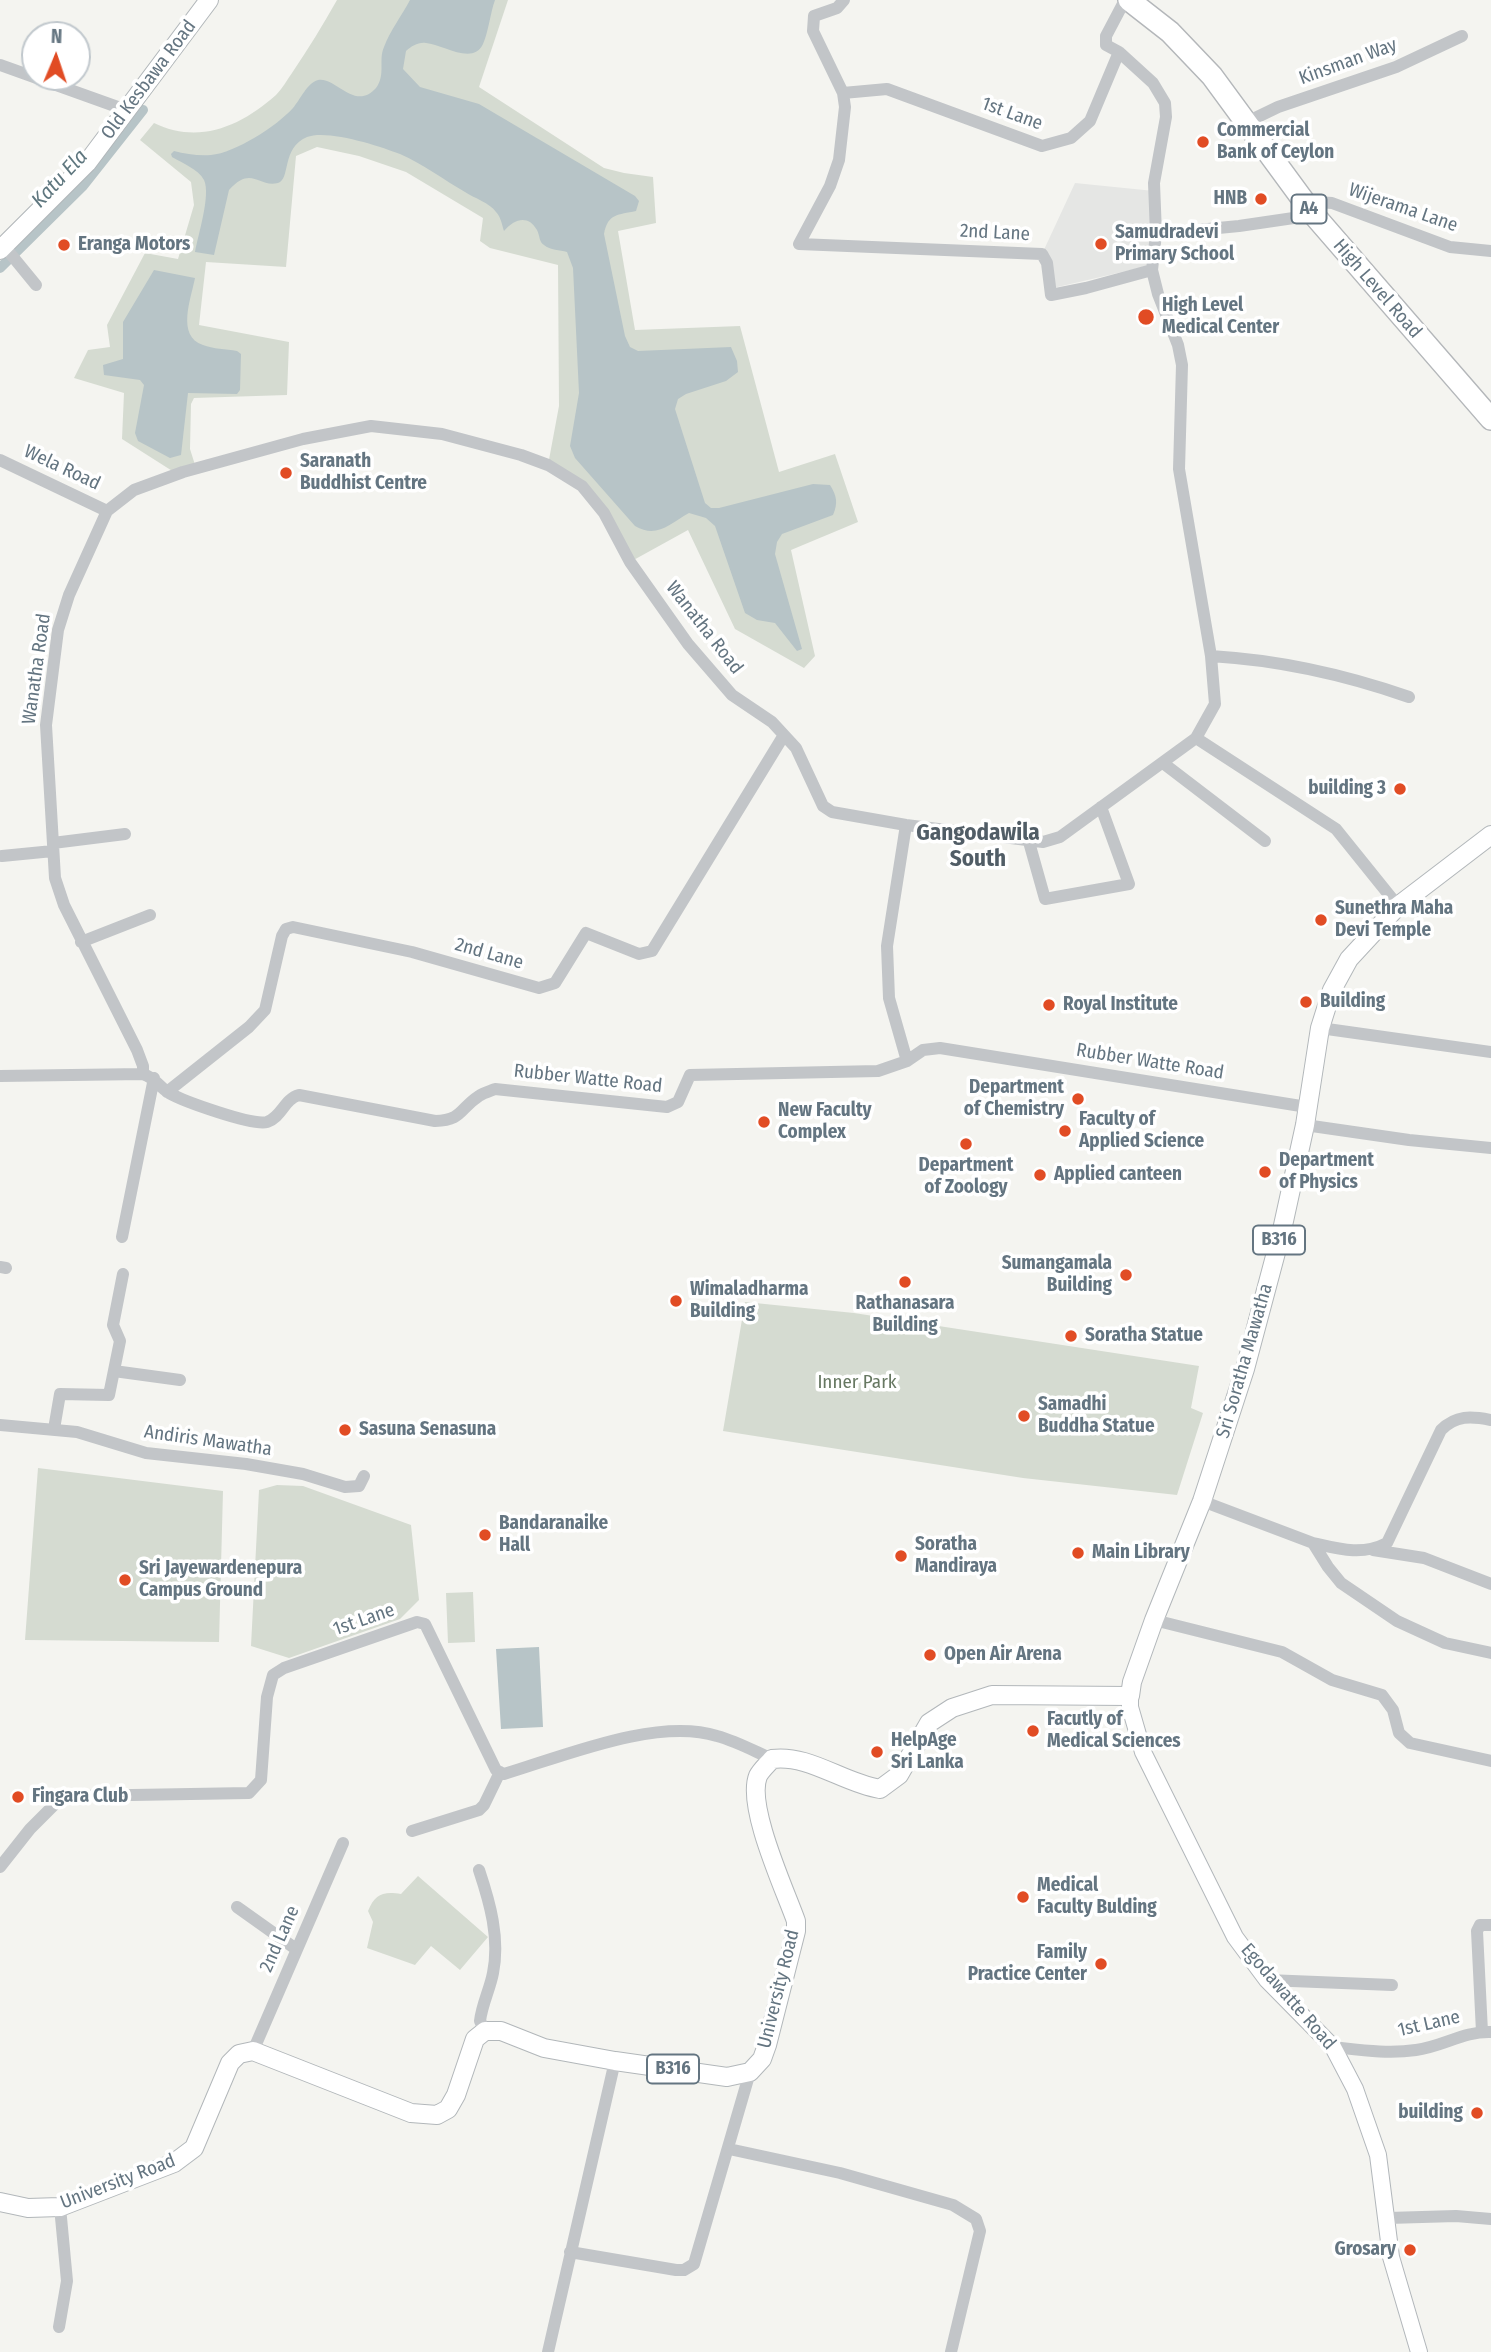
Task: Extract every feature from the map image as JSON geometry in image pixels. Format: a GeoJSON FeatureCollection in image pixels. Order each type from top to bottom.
{"type":"FeatureCollection","features":[{"type":"Feature","properties":{"kind":"highway","name":"High Level Road"},"geometry":{"type":"LineString","coordinates":[[1127,0],[1170,32],[1212,76],[1309,208],[1491,419]]}},
{"type":"Feature","properties":{"kind":"main road","name":"Old Kesbawa Road"},"geometry":{"type":"LineString","coordinates":[[2,248],[87,163],[209,0]]}},
{"type":"Feature","properties":{"kind":"main road","name":"Sri Soratha Mawatha"},"geometry":{"type":"LineString","coordinates":[[1130,1696],[1132,1682],[1154,1620],[1202,1501],[1248,1357],[1282,1230],[1306,1116],[1320,1028],[1332,990],[1349,958],[1398,906],[1491,835]]}},
{"type":"Feature","properties":{"kind":"main road"},"geometry":{"type":"LineString","coordinates":[[772,1759],[786,1757],[800,1760],[864,1786],[880,1788],[899,1775],[929,1723],[952,1708],[992,1695],[1130,1696]]}},
{"type":"Feature","properties":{"kind":"main road","name":"University Road"},"geometry":{"type":"LineString","coordinates":[[485,2031],[501,2031],[544,2048],[615,2061],[727,2077],[750,2072],[762,2059],[767,2045],[796,1931],[796,1921],[765,1840],[756,1796],[758,1776],[772,1759]]}},
{"type":"Feature","properties":{"kind":"main road"},"geometry":{"type":"LineString","coordinates":[[253,2051],[411,2113],[437,2115],[448,2109],[456,2095],[475,2039],[485,2031]]}},
{"type":"Feature","properties":{"kind":"main road","name":"University Road"},"geometry":{"type":"LineString","coordinates":[[0,2202],[28,2207],[60,2207],[174,2163],[194,2148],[230,2063],[239,2054],[253,2051]]}},
{"type":"Feature","properties":{"kind":"street"},"geometry":{"type":"LineString","coordinates":[[843,93],[813,31],[813,21],[814,16],[837,8],[844,0]]}},
{"type":"Feature","properties":{"kind":"street"},"geometry":{"type":"LineString","coordinates":[[1119,52],[1106,46],[1106,36],[1127,0]]}},
{"type":"Feature","properties":{"kind":"street","name":"Kinsman Way"},"geometry":{"type":"LineString","coordinates":[[1247,122],[1278,107],[1396,67],[1462,36]]}},
{"type":"Feature","properties":{"kind":"street","name":"1st Lane"},"geometry":{"type":"LineString","coordinates":[[843,93],[887,89],[1042,146],[1071,138],[1090,121],[1119,52]]}},
{"type":"Feature","properties":{"kind":"street","name":"Wanatha Road"},"geometry":{"type":"LineString","coordinates":[[149,1076],[81,942],[55,878],[46,725],[58,630],[69,595],[107,511],[134,490],[183,472],[303,439],[371,426],[442,435],[521,455],[548,465],[582,486],[604,513],[629,562],[688,644],[733,695],[772,722],[796,748],[823,806],[832,812],[906,825],[1043,842],[1060,836],[1196,738],[1215,704],[1211,656],[1179,469],[1182,366],[1178,345],[1158,294],[1153,270],[1156,234],[1154,183],[1166,117],[1165,103],[1153,83],[1119,52]]}},
{"type":"Feature","properties":{"kind":"street"},"geometry":{"type":"LineString","coordinates":[[0,65],[126,110]]}},
{"type":"Feature","properties":{"kind":"street","name":"2nd Lane"},"geometry":{"type":"LineString","coordinates":[[843,93],[845,107],[839,160],[830,186],[799,244],[1042,254],[1047,262],[1051,295],[1153,270]]}},
{"type":"Feature","properties":{"kind":"street","name":"Wijerama Lane"},"geometry":{"type":"LineString","coordinates":[[1156,234],[1239,226],[1332,203],[1450,247],[1491,251]]}},
{"type":"Feature","properties":{"kind":"street"},"geometry":{"type":"LineString","coordinates":[[2,248],[36,285]]}},
{"type":"Feature","properties":{"kind":"street","name":"Wela Road"},"geometry":{"type":"LineString","coordinates":[[0,460],[107,511]]}},
{"type":"Feature","properties":{"kind":"street"},"geometry":{"type":"LineString","coordinates":[[1211,656],[1249,660],[1357,680],[1409,697]]}},
{"type":"Feature","properties":{"kind":"street","name":"2nd Lane"},"geometry":{"type":"LineString","coordinates":[[167,1092],[249,1027],[265,1010],[282,936],[286,929],[293,927],[412,952],[539,988],[555,982],[586,933],[639,954],[652,951],[784,735]]}},
{"type":"Feature","properties":{"kind":"street"},"geometry":{"type":"LineString","coordinates":[[1196,738],[1336,829],[1398,906]]}},
{"type":"Feature","properties":{"kind":"street"},"geometry":{"type":"LineString","coordinates":[[1163,763],[1265,841]]}},
{"type":"Feature","properties":{"kind":"street"},"geometry":{"type":"LineString","coordinates":[[1029,842],[1045,899],[1129,884],[1101,807]]}},
{"type":"Feature","properties":{"kind":"street"},"geometry":{"type":"LineString","coordinates":[[906,825],[887,946],[889,998],[906,1061]]}},
{"type":"Feature","properties":{"kind":"street"},"geometry":{"type":"LineString","coordinates":[[2,856],[125,834]]}},
{"type":"Feature","properties":{"kind":"street"},"geometry":{"type":"LineString","coordinates":[[81,942],[150,915]]}},
{"type":"Feature","properties":{"kind":"street"},"geometry":{"type":"LineString","coordinates":[[1320,1028],[1491,1052]]}},
{"type":"Feature","properties":{"kind":"street","name":"Rubber Watte Road"},"geometry":{"type":"LineString","coordinates":[[149,1076],[167,1092],[247,1122],[267,1122],[280,1114],[290,1097],[299,1095],[435,1121],[450,1121],[477,1097],[495,1089],[667,1107],[678,1102],[690,1075],[878,1070],[906,1061],[923,1050],[940,1048],[1306,1116],[1409,1140],[1491,1148]]}},
{"type":"Feature","properties":{"kind":"street"},"geometry":{"type":"LineString","coordinates":[[0,1076],[149,1076],[122,1237]]}},
{"type":"Feature","properties":{"kind":"street"},"geometry":{"type":"LineString","coordinates":[[54,1429],[60,1394],[109,1395],[120,1341],[113,1325],[123,1274]]}},
{"type":"Feature","properties":{"kind":"street"},"geometry":{"type":"LineString","coordinates":[[114,1371],[180,1380]]}},
{"type":"Feature","properties":{"kind":"street"},"geometry":{"type":"LineString","coordinates":[[1373,1550],[1387,1543],[1441,1430],[1449,1421],[1473,1416],[1491,1420]]}},
{"type":"Feature","properties":{"kind":"street","name":"Andiris Mawatha"},"geometry":{"type":"LineString","coordinates":[[0,1424],[54,1429],[100,1438],[146,1453],[303,1474],[345,1487],[359,1486],[364,1476]]}},
{"type":"Feature","properties":{"kind":"street"},"geometry":{"type":"LineString","coordinates":[[1202,1501],[1313,1543],[1341,1549],[1373,1550],[1424,1558],[1491,1584]]}},
{"type":"Feature","properties":{"kind":"street"},"geometry":{"type":"LineString","coordinates":[[1313,1543],[1341,1583],[1397,1621],[1445,1643],[1491,1653]]}},
{"type":"Feature","properties":{"kind":"street"},"geometry":{"type":"LineString","coordinates":[[1154,1620],[1282,1652],[1332,1680],[1381,1695],[1393,1710],[1399,1733],[1410,1743],[1491,1761]]}},
{"type":"Feature","properties":{"kind":"street","name":"1st Lane"},"geometry":{"type":"LineString","coordinates":[[0,1867],[30,1829],[58,1801],[74,1796],[249,1793],[261,1780],[267,1697],[273,1675],[285,1668],[417,1622],[425,1624],[496,1770],[500,1772]]}},
{"type":"Feature","properties":{"kind":"street","name":"Egodawatte Road"},"geometry":{"type":"LineString","coordinates":[[1130,1696],[1130,1707],[1143,1752],[1235,1937],[1268,1980],[1333,2047],[1355,2089],[1378,2155],[1391,2256],[1419,2352]]}},
{"type":"Feature","properties":{"kind":"street"},"geometry":{"type":"LineString","coordinates":[[412,1831],[479,1810],[500,1772],[504,1774],[620,1738],[680,1730],[717,1735],[772,1759]]}},
{"type":"Feature","properties":{"kind":"street","name":"2nd Lane"},"geometry":{"type":"LineString","coordinates":[[253,2051],[343,1843]]}},
{"type":"Feature","properties":{"kind":"street"},"geometry":{"type":"LineString","coordinates":[[479,1870],[488,1898],[496,1942],[493,1974],[480,2021],[485,2031]]}},
{"type":"Feature","properties":{"kind":"street"},"geometry":{"type":"LineString","coordinates":[[237,1907],[296,1949]]}},
{"type":"Feature","properties":{"kind":"street"},"geometry":{"type":"LineString","coordinates":[[1486,2032],[1477,1931],[1480,1925],[1491,1925]]}},
{"type":"Feature","properties":{"kind":"street"},"geometry":{"type":"LineString","coordinates":[[1268,1980],[1392,1985]]}},
{"type":"Feature","properties":{"kind":"street","name":"1st Lane"},"geometry":{"type":"LineString","coordinates":[[1333,2047],[1384,2052],[1419,2050],[1451,2039],[1486,2032]]}},
{"type":"Feature","properties":{"kind":"street"},"geometry":{"type":"LineString","coordinates":[[548,2352],[615,2061]]}},
{"type":"Feature","properties":{"kind":"street"},"geometry":{"type":"LineString","coordinates":[[570,2252],[676,2270],[684,2270],[694,2264],[750,2072]]}},
{"type":"Feature","properties":{"kind":"street"},"geometry":{"type":"LineString","coordinates":[[729,2149],[839,2173],[953,2205],[976,2219],[980,2231],[951,2352]]}},
{"type":"Feature","properties":{"kind":"street"},"geometry":{"type":"LineString","coordinates":[[59,2327],[67,2280],[60,2207]]}},
{"type":"Feature","properties":{"kind":"street"},"geometry":{"type":"LineString","coordinates":[[1388,2218],[1456,2216],[1491,2219]]}},
{"type":"Feature","properties":{"kind":"shaded area"},"geometry":{"type":"Polygon","coordinates":[[[410,0],[495,0],[485,39],[478,50],[465,54],[423,43],[406,51],[403,69],[420,87],[479,104],[635,196],[639,201],[636,211],[619,214],[611,219],[604,234],[625,336],[630,347],[638,351],[731,347],[738,372],[726,381],[686,394],[678,399],[675,409],[705,503],[711,508],[719,508],[813,484],[830,485],[836,500],[833,515],[782,534],[777,542],[775,554],[802,649],[797,651],[775,623],[757,620],[745,613],[715,526],[706,518],[689,513],[663,528],[643,530],[635,526],[575,458],[570,446],[579,393],[573,268],[567,252],[542,244],[537,230],[529,222],[516,221],[504,231],[499,216],[490,206],[409,158],[353,140],[316,135],[307,137],[293,148],[284,176],[278,183],[271,184],[249,178],[229,190],[214,255],[195,252],[206,187],[198,173],[171,154],[174,151],[211,155],[243,144],[286,115],[307,88],[318,80],[325,80],[353,95],[368,94],[379,83],[384,47],[410,0]]]}},
{"type":"Feature","properties":{"kind":"shaded area","name":"Samudradevi Primary School"},"geometry":{"type":"Polygon","coordinates":[[[1075,183],[1154,191],[1152,265],[1049,289],[1042,254],[1075,183]]]}},
{"type":"Feature","properties":{"kind":"shaded area"},"geometry":{"type":"Polygon","coordinates":[[[154,270],[195,278],[187,316],[190,334],[203,345],[241,354],[240,390],[237,394],[188,393],[181,455],[170,458],[138,441],[135,433],[144,385],[140,380],[104,375],[103,365],[123,359],[123,322],[154,270]]]}},
{"type":"Feature","properties":{"kind":"shaded area"},"geometry":{"type":"Polygon","coordinates":[[[539,1647],[543,1727],[501,1729],[496,1649],[539,1647]]]}},
{"type":"Feature","properties":{"kind":"green space"},"geometry":{"type":"Polygon","coordinates":[[[337,0],[508,0],[479,87],[604,168],[653,177],[656,223],[618,231],[635,330],[740,326],[779,472],[835,454],[858,522],[791,550],[815,656],[804,668],[735,629],[688,530],[630,562],[582,486],[548,465],[559,406],[558,265],[490,248],[480,241],[483,218],[406,172],[359,156],[317,147],[296,156],[286,267],[206,262],[199,325],[289,342],[287,395],[194,398],[191,404],[190,449],[196,468],[177,474],[122,439],[124,393],[74,378],[88,350],[110,347],[107,325],[145,253],[178,259],[194,205],[191,182],[140,140],[154,123],[187,132],[203,132],[234,123],[263,106],[282,87],[337,0]]]}},
{"type":"Feature","properties":{"kind":"green space","name":"Inner Park"},"geometry":{"type":"Polygon","coordinates":[[[745,1302],[854,1313],[1199,1366],[1191,1408],[1203,1413],[1177,1495],[1023,1478],[723,1431],[745,1302]]]}},
{"type":"Feature","properties":{"kind":"green space","name":"Sri Jayewardenepura Campus Ground"},"geometry":{"type":"Polygon","coordinates":[[[38,1468],[223,1491],[219,1642],[25,1640],[38,1468]]]}},
{"type":"Feature","properties":{"kind":"green space","name":"Sri Jayewardenepura Campus Ground"},"geometry":{"type":"Polygon","coordinates":[[[277,1485],[303,1486],[411,1525],[419,1600],[400,1619],[289,1658],[251,1646],[259,1490],[277,1485]]]}},
{"type":"Feature","properties":{"kind":"green space"},"geometry":{"type":"Polygon","coordinates":[[[473,1592],[475,1642],[448,1643],[446,1593],[473,1592]]]}},
{"type":"Feature","properties":{"kind":"green space"},"geometry":{"type":"Polygon","coordinates":[[[418,1876],[488,1937],[460,1970],[431,1946],[415,1965],[367,1948],[373,1922],[368,1911],[374,1901],[380,1895],[401,1894],[418,1876]]]}},
{"type":"Feature","properties":{"kind":"waterway","name":"Katu Ela"},"geometry":{"type":"LineString","coordinates":[[0,268],[83,186],[143,110]]}},
{"type":"Feature","properties":{"kind":"place","name":"Commercial Bank of Ceylon"},"geometry":{"type":"Point","coordinates":[1203,142]}},
{"type":"Feature","properties":{"kind":"place","name":"HNB"},"geometry":{"type":"Point","coordinates":[1261,199]}},
{"type":"Feature","properties":{"kind":"place","name":"Samudradevi Primary School"},"geometry":{"type":"Point","coordinates":[1101,244]}},
{"type":"Feature","properties":{"kind":"place","name":"Eranga Motors"},"geometry":{"type":"Point","coordinates":[64,245]}},
{"type":"Feature","properties":{"kind":"place","name":"High Level Medical Center"},"geometry":{"type":"Point","coordinates":[1146,317]}},
{"type":"Feature","properties":{"kind":"place","name":"Saranath Buddhist Centre"},"geometry":{"type":"Point","coordinates":[286,473]}},
{"type":"Feature","properties":{"kind":"place","name":"building 3"},"geometry":{"type":"Point","coordinates":[1400,789]}},
{"type":"Feature","properties":{"kind":"place","name":"Sunethra Maha Devi Temple"},"geometry":{"type":"Point","coordinates":[1321,920]}},
{"type":"Feature","properties":{"kind":"place","name":"Building"},"geometry":{"type":"Point","coordinates":[1306,1002]}},
{"type":"Feature","properties":{"kind":"place","name":"Royal Institute"},"geometry":{"type":"Point","coordinates":[1049,1005]}},
{"type":"Feature","properties":{"kind":"place","name":"Department of Chemistry"},"geometry":{"type":"Point","coordinates":[1078,1099]}},
{"type":"Feature","properties":{"kind":"place","name":"New Faculty Complex"},"geometry":{"type":"Point","coordinates":[764,1122]}},
{"type":"Feature","properties":{"kind":"place","name":"Faculty of Applied Science"},"geometry":{"type":"Point","coordinates":[1065,1131]}},
{"type":"Feature","properties":{"kind":"place","name":"Department of Zoology"},"geometry":{"type":"Point","coordinates":[966,1144]}},
{"type":"Feature","properties":{"kind":"place","name":"Department of Physics"},"geometry":{"type":"Point","coordinates":[1265,1172]}},
{"type":"Feature","properties":{"kind":"place","name":"Applied canteen"},"geometry":{"type":"Point","coordinates":[1040,1175]}},
{"type":"Feature","properties":{"kind":"place","name":"Sumangamala Building"},"geometry":{"type":"Point","coordinates":[1126,1275]}},
{"type":"Feature","properties":{"kind":"place","name":"Rathanasara Building"},"geometry":{"type":"Point","coordinates":[905,1282]}},
{"type":"Feature","properties":{"kind":"place","name":"Wimaladharma Building"},"geometry":{"type":"Point","coordinates":[676,1301]}},
{"type":"Feature","properties":{"kind":"place","name":"Soratha Statue"},"geometry":{"type":"Point","coordinates":[1071,1336]}},
{"type":"Feature","properties":{"kind":"place","name":"Samadhi Buddha Statue"},"geometry":{"type":"Point","coordinates":[1024,1416]}},
{"type":"Feature","properties":{"kind":"place","name":"Sasuna Senasuna"},"geometry":{"type":"Point","coordinates":[345,1430]}},
{"type":"Feature","properties":{"kind":"place","name":"Bandaranaike Hall"},"geometry":{"type":"Point","coordinates":[485,1535]}},
{"type":"Feature","properties":{"kind":"place","name":"Main Library"},"geometry":{"type":"Point","coordinates":[1078,1553]}},
{"type":"Feature","properties":{"kind":"place","name":"Soratha Mandiraya"},"geometry":{"type":"Point","coordinates":[901,1556]}},
{"type":"Feature","properties":{"kind":"place","name":"Sri Jayewardenepura Campus Ground"},"geometry":{"type":"Point","coordinates":[125,1580]}},
{"type":"Feature","properties":{"kind":"place","name":"Open Air Arena"},"geometry":{"type":"Point","coordinates":[930,1655]}},
{"type":"Feature","properties":{"kind":"place","name":"Facutly of Medical Sciences"},"geometry":{"type":"Point","coordinates":[1033,1731]}},
{"type":"Feature","properties":{"kind":"place","name":"HelpAge Sri Lanka"},"geometry":{"type":"Point","coordinates":[877,1752]}},
{"type":"Feature","properties":{"kind":"place","name":"Fingara Club"},"geometry":{"type":"Point","coordinates":[18,1797]}},
{"type":"Feature","properties":{"kind":"place","name":"Medical Faculty Bulding"},"geometry":{"type":"Point","coordinates":[1023,1897]}},
{"type":"Feature","properties":{"kind":"place","name":"Family Practice Center"},"geometry":{"type":"Point","coordinates":[1101,1964]}},
{"type":"Feature","properties":{"kind":"place","name":"building"},"geometry":{"type":"Point","coordinates":[1477,2113]}},
{"type":"Feature","properties":{"kind":"place","name":"Grosary"},"geometry":{"type":"Point","coordinates":[1410,2250]}},
{"type":"Feature","properties":{"kind":"district","name":"Gangodawila South"},"geometry":{"type":"Point","coordinates":[978,847]}}]}
